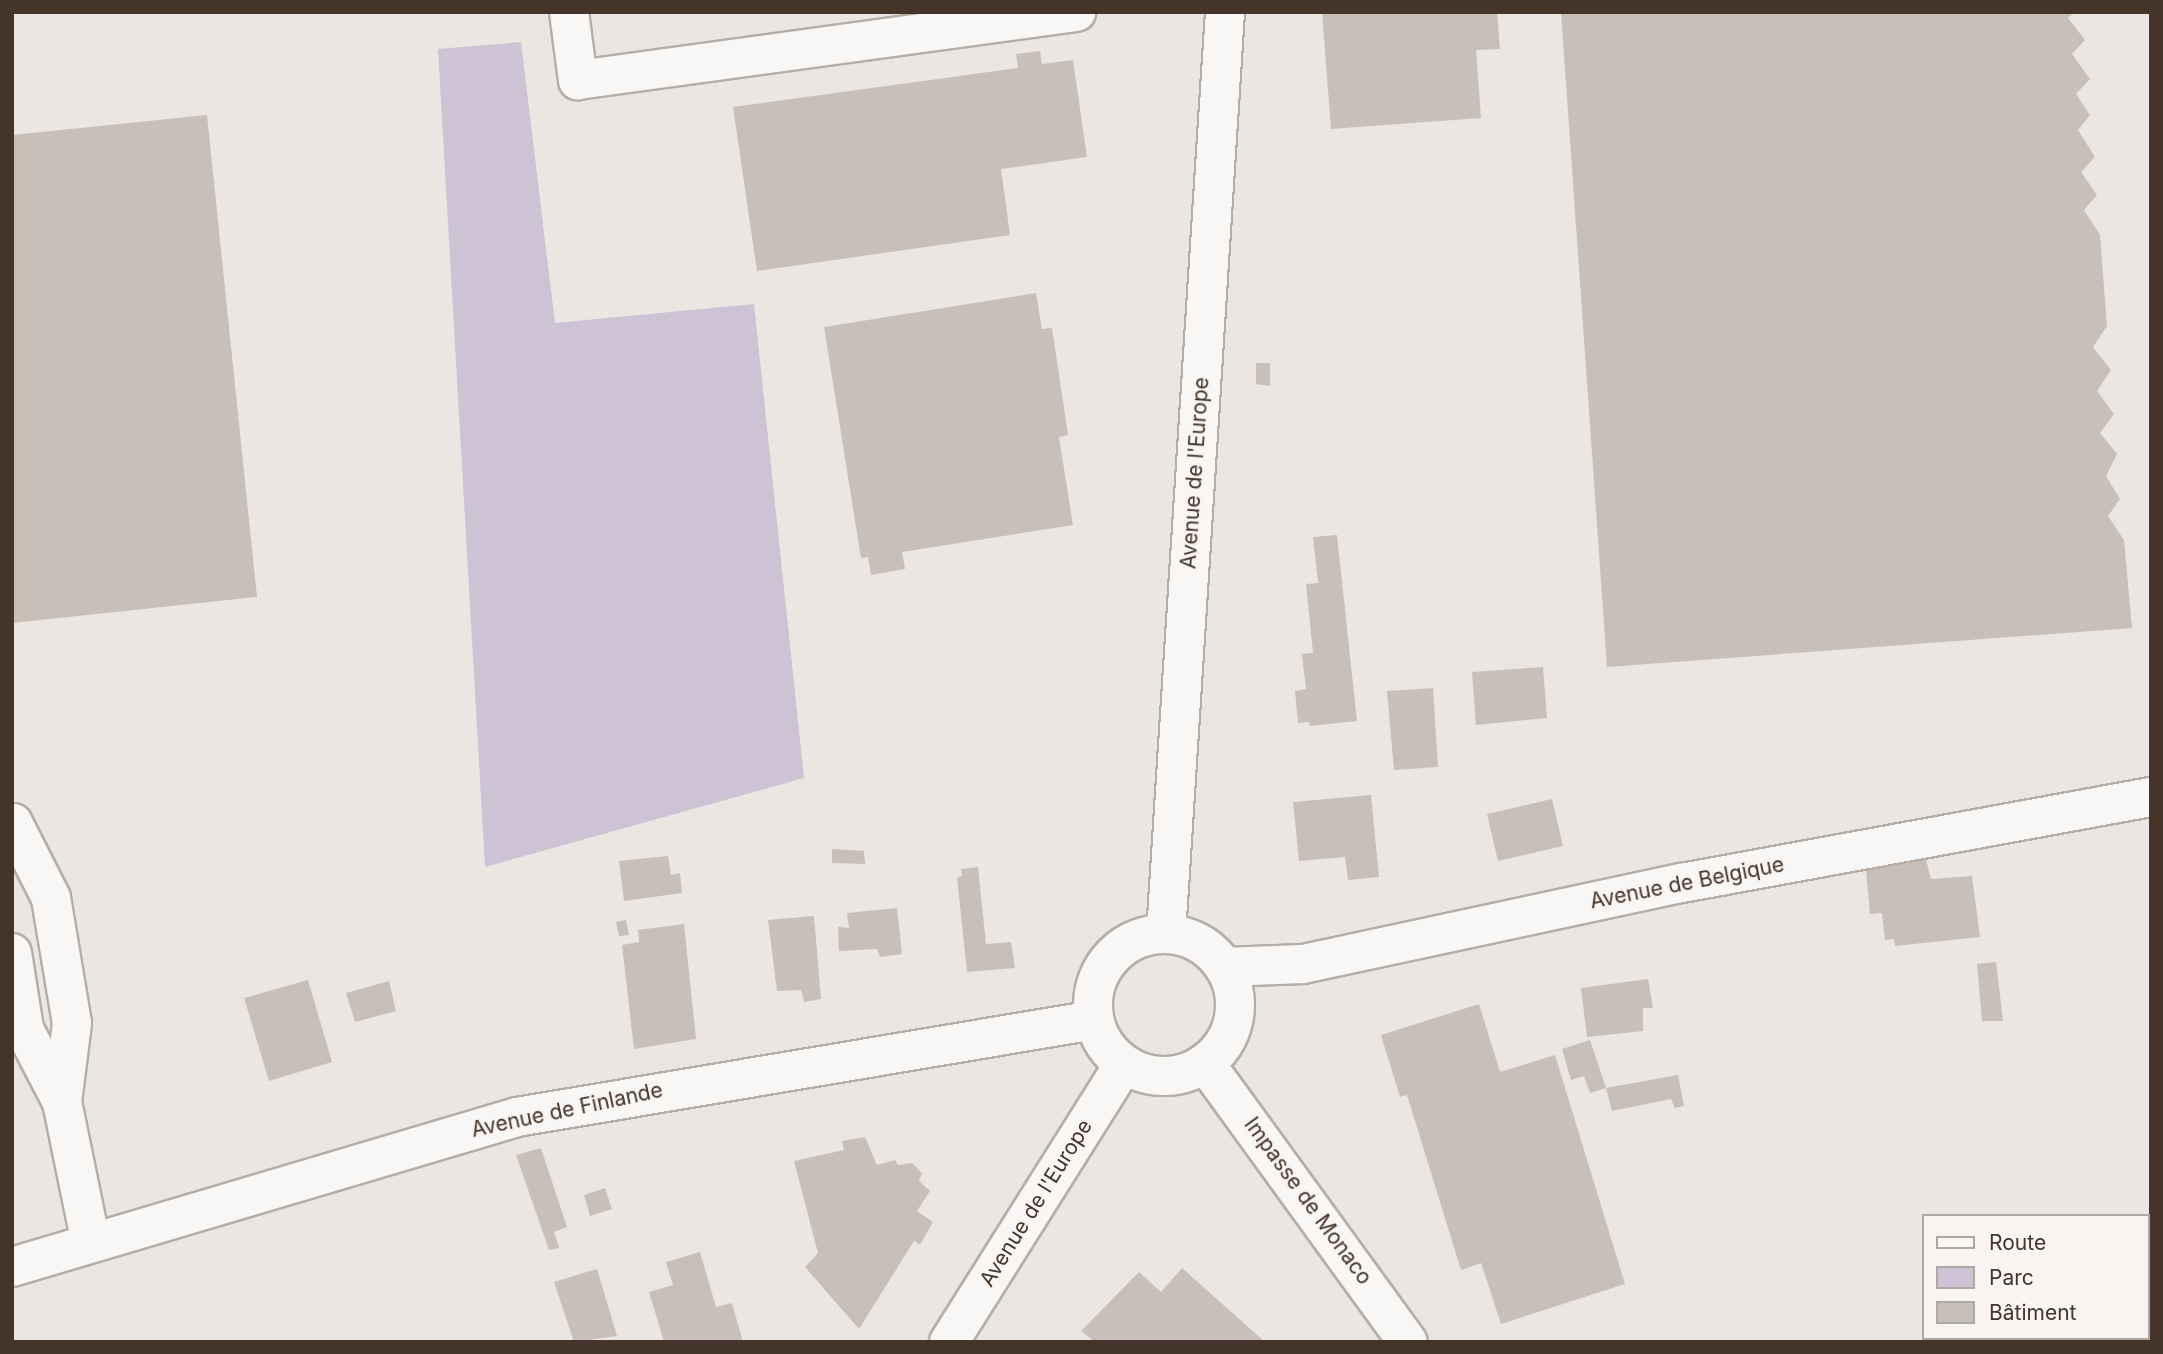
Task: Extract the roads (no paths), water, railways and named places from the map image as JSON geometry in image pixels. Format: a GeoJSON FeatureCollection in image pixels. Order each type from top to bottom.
{"type":"FeatureCollection","features":[{"type":"Feature","properties":{"kind":"street"},"geometry":{"type":"LineString","coordinates":[[569,12],[578,80],[1076,12]]}},
{"type":"Feature","properties":{"kind":"street","name":"Avenue de l'Europe"},"geometry":{"type":"LineString","coordinates":[[1166,934],[1225,12]]}},
{"type":"Feature","properties":{"kind":"street","name":"Avenue de Belgique"},"geometry":{"type":"LineString","coordinates":[[1224,967],[1303,964],[1682,883],[2151,797]]}},
{"type":"Feature","properties":{"kind":"street"},"geometry":{"type":"LineString","coordinates":[[12,832],[13,823],[51,898],[72,1023],[62,1102]]}},
{"type":"Feature","properties":{"kind":"street"},"geometry":{"type":"LineString","coordinates":[[1166,934],[1199,943],[1224,967],[1233,987],[1231,1029],[1205,1063],[1165,1076],[1124,1064],[1110,1052],[1094,1020],[1093,998],[1109,960],[1145,936],[1166,934]]}},
{"type":"Feature","properties":{"kind":"street"},"geometry":{"type":"LineString","coordinates":[[12,953],[24,1029],[62,1102],[91,1243]]}},
{"type":"Feature","properties":{"kind":"street","name":"Avenue de Finlande"},"geometry":{"type":"LineString","coordinates":[[12,1267],[517,1117],[1094,1020]]}},
{"type":"Feature","properties":{"kind":"street","name":"Impasse de Monaco"},"geometry":{"type":"LineString","coordinates":[[1205,1063],[1409,1342]]}},
{"type":"Feature","properties":{"kind":"street","name":"Avenue de l'Europe"},"geometry":{"type":"LineString","coordinates":[[949,1342],[1124,1064]]}}]}
